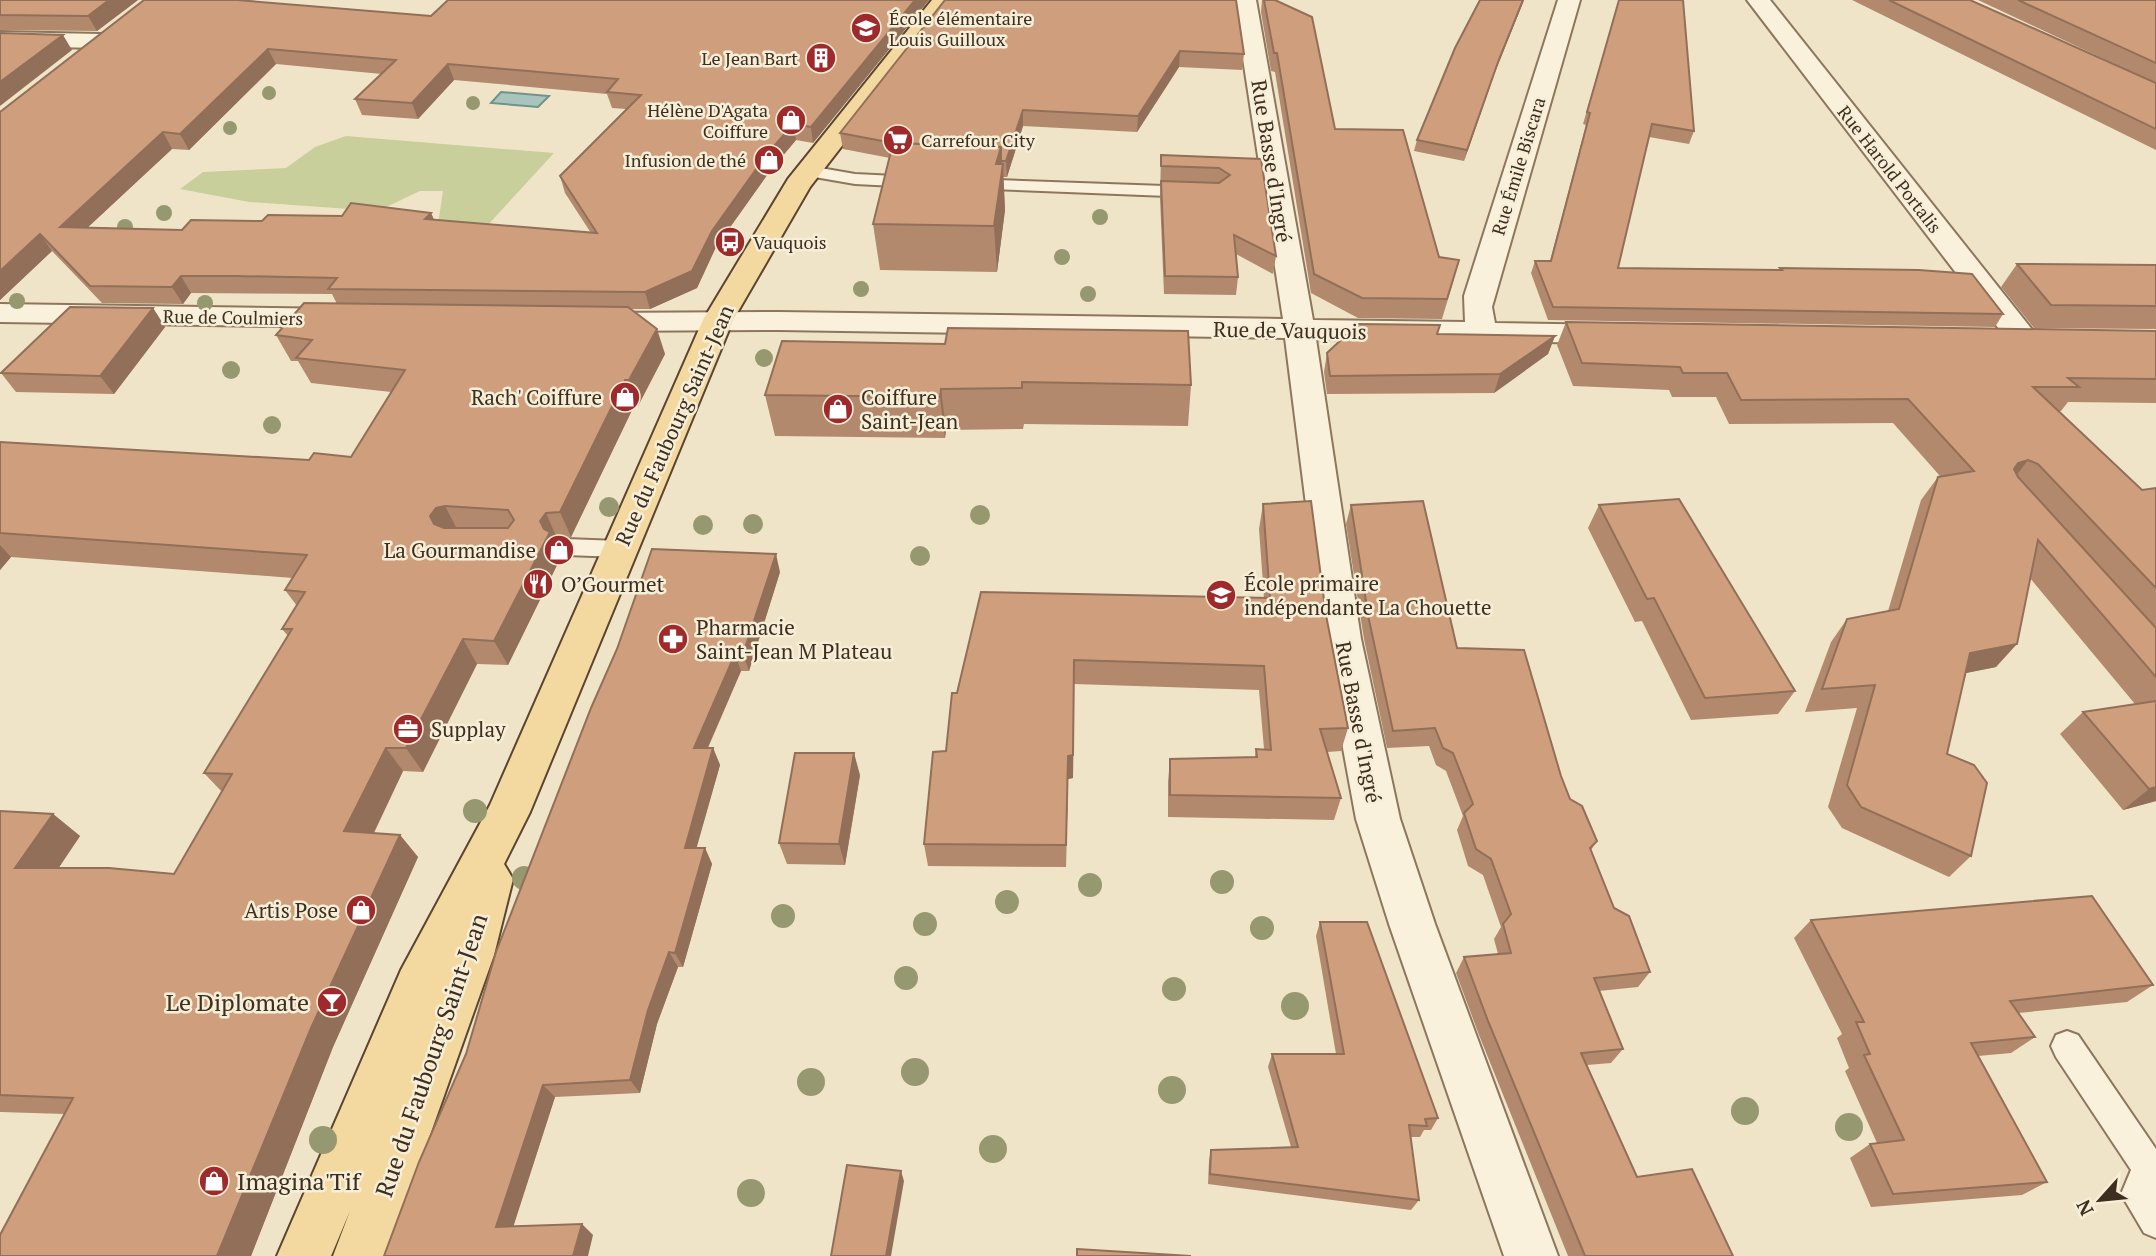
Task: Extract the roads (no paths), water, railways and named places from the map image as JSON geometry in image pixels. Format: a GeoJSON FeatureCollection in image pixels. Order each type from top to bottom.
{"type":"FeatureCollection","features":[{"type":"Feature","properties":{"kind":"main road","name":"Rue du Faubourg Saint-Jean"},"geometry":{"type":"LineString","coordinates":[[304,1256],[418,986],[508,813],[718,320],[809,171],[944,0]]}},
{"type":"Feature","properties":{"kind":"main road","name":"Rue du Faubourg Saint-Jean"},"geometry":{"type":"LineString","coordinates":[[360,1256],[471,955],[508,813]]}},
{"type":"Feature","properties":{"kind":"street","name":"Rue Basse d'Ingré"},"geometry":{"type":"LineString","coordinates":[[1245,0],[1300,330],[1342,639],[1378,819],[1412,924],[1531,1256]]}},
{"type":"Feature","properties":{"kind":"street","name":"Rue Émile Biscara"},"geometry":{"type":"LineString","coordinates":[[1482,333],[1477,307],[1479,296],[1569,0]]}},
{"type":"Feature","properties":{"kind":"street","name":"Rue Harold Portalis"},"geometry":{"type":"LineString","coordinates":[[1758,0],[2037,339],[1988,338]]}},
{"type":"Feature","properties":{"kind":"street"},"geometry":{"type":"LineString","coordinates":[[75,63],[123,25]]}},
{"type":"Feature","properties":{"kind":"street"},"geometry":{"type":"LineString","coordinates":[[0,39],[101,41]]}},
{"type":"Feature","properties":{"kind":"street","name":"Rue de Coulmiers"},"geometry":{"type":"LineString","coordinates":[[0,313],[375,319]]}},
{"type":"Feature","properties":{"kind":"street","name":"Rue de Vauquois"},"geometry":{"type":"LineString","coordinates":[[718,320],[1647,335]]}},
{"type":"Feature","properties":{"kind":"street"},"geometry":{"type":"LineString","coordinates":[[570,321],[718,320]]}},
{"type":"Feature","properties":{"kind":"lane"},"geometry":{"type":"LineString","coordinates":[[809,171],[855,180],[1217,193]]}},
{"type":"Feature","properties":{"kind":"lane"},"geometry":{"type":"LineString","coordinates":[[566,547],[619,549]]}},
{"type":"Feature","properties":{"kind":"lane","name":"Rue du Faubourg Saint-Jean"},"geometry":{"type":"LineString","coordinates":[[333,1256],[420,1020],[418,986]]}},
{"type":"Feature","properties":{"kind":"lane"},"geometry":{"type":"LineString","coordinates":[[2067,1046],[2150,1168],[2138,1194],[2156,1221]]}},
{"type":"Feature","properties":{"kind":"water"},"geometry":{"type":"Polygon","coordinates":[[[501,92],[549,96],[538,107],[491,103],[501,92]]]}},
{"type":"Feature","properties":{"kind":"place","name":"École élémentaire Louis Guilloux"},"geometry":{"type":"Point","coordinates":[866,28]}},
{"type":"Feature","properties":{"kind":"place","name":"Le Jean Bart"},"geometry":{"type":"Point","coordinates":[821,58]}},
{"type":"Feature","properties":{"kind":"place","name":"Hélène D'Agata Coiffure"},"geometry":{"type":"Point","coordinates":[791,120]}},
{"type":"Feature","properties":{"kind":"place","name":"Carrefour City"},"geometry":{"type":"Point","coordinates":[898,140]}},
{"type":"Feature","properties":{"kind":"place","name":"Infusion de thé"},"geometry":{"type":"Point","coordinates":[769,160]}},
{"type":"Feature","properties":{"kind":"place","name":"Vauquois"},"geometry":{"type":"Point","coordinates":[730,242]}},
{"type":"Feature","properties":{"kind":"place","name":"Rach' Coiffure"},"geometry":{"type":"Point","coordinates":[625,397]}},
{"type":"Feature","properties":{"kind":"place","name":"Coiffure Saint-Jean"},"geometry":{"type":"Point","coordinates":[838,409]}},
{"type":"Feature","properties":{"kind":"place","name":"La Gourmandise"},"geometry":{"type":"Point","coordinates":[559,550]}},
{"type":"Feature","properties":{"kind":"place","name":"O’Gourmet"},"geometry":{"type":"Point","coordinates":[538,584]}},
{"type":"Feature","properties":{"kind":"place","name":"École primaire indépendante La Chouette"},"geometry":{"type":"Point","coordinates":[1221,595]}},
{"type":"Feature","properties":{"kind":"place","name":"Pharmacie Saint-Jean M Plateau"},"geometry":{"type":"Point","coordinates":[673,639]}},
{"type":"Feature","properties":{"kind":"place","name":"Supplay"},"geometry":{"type":"Point","coordinates":[408,729]}},
{"type":"Feature","properties":{"kind":"place","name":"Artis Pose"},"geometry":{"type":"Point","coordinates":[361,910]}},
{"type":"Feature","properties":{"kind":"place","name":"Le Diplomate"},"geometry":{"type":"Point","coordinates":[332,1002]}},
{"type":"Feature","properties":{"kind":"place","name":"Imagina'Tif"},"geometry":{"type":"Point","coordinates":[214,1181]}}]}
